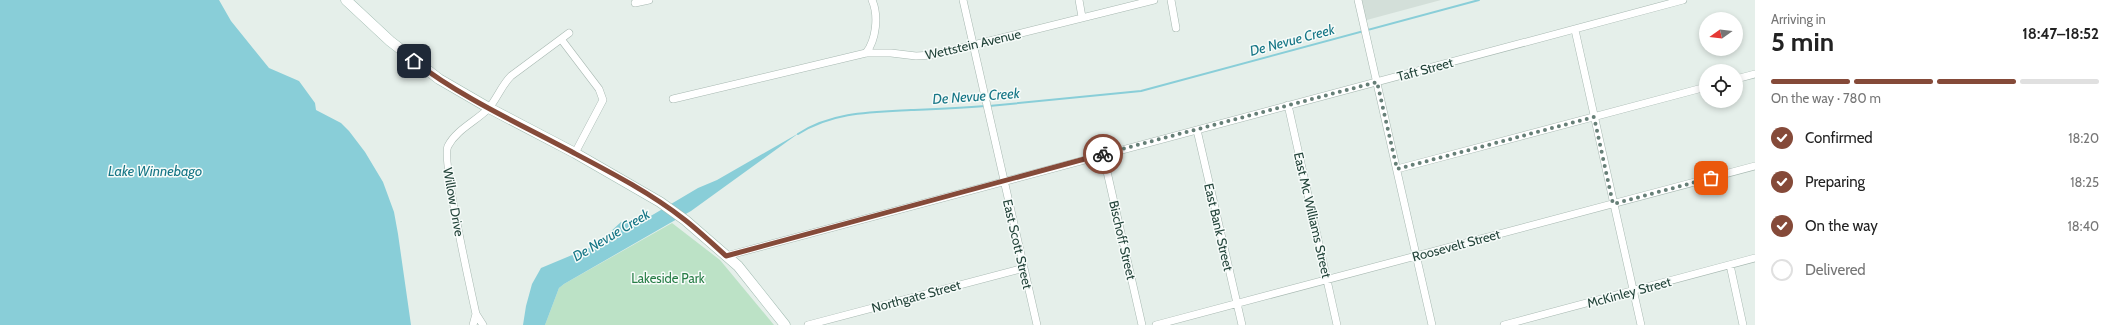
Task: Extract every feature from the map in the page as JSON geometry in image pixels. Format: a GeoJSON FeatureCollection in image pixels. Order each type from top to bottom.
{"type":"FeatureCollection","features":[{"type":"Feature","properties":{"kind":"main road"},"geometry":{"type":"LineString","coordinates":[[346,0],[375,28],[423,68],[489,108],[576,153],[660,202],[686,220],[738,266],[785,325]]}},
{"type":"Feature","properties":{"kind":"street"},"geometry":{"type":"LineString","coordinates":[[635,3],[649,0]]}},
{"type":"Feature","properties":{"kind":"street"},"geometry":{"type":"LineString","coordinates":[[866,53],[872,46],[874,38],[875,13],[872,0]]}},
{"type":"Feature","properties":{"kind":"street","name":"East Scott Street"},"geometry":{"type":"LineString","coordinates":[[963,0],[1037,325]]}},
{"type":"Feature","properties":{"kind":"street"},"geometry":{"type":"LineString","coordinates":[[1078,0],[1082,17]]}},
{"type":"Feature","properties":{"kind":"street","name":"Wettstein Avenue"},"geometry":{"type":"LineString","coordinates":[[673,99],[866,53],[891,53],[924,56],[974,46],[1082,17],[1154,0]]}},
{"type":"Feature","properties":{"kind":"street"},"geometry":{"type":"LineString","coordinates":[[1171,0],[1176,28]]}},
{"type":"Feature","properties":{"kind":"street"},"geometry":{"type":"LineString","coordinates":[[1358,0],[1432,325]]}},
{"type":"Feature","properties":{"kind":"street","name":"Taft Street"},"geometry":{"type":"LineString","coordinates":[[726,256],[1004,180],[1684,0]]}},
{"type":"Feature","properties":{"kind":"street"},"geometry":{"type":"LineString","coordinates":[[1574,30],[1641,325]]}},
{"type":"Feature","properties":{"kind":"street"},"geometry":{"type":"LineString","coordinates":[[489,108],[502,84],[569,33]]}},
{"type":"Feature","properties":{"kind":"street"},"geometry":{"type":"LineString","coordinates":[[561,39],[599,89],[603,100],[576,153]]}},
{"type":"Feature","properties":{"kind":"street"},"geometry":{"type":"LineString","coordinates":[[1743,77],[1755,74]]}},
{"type":"Feature","properties":{"kind":"street"},"geometry":{"type":"LineString","coordinates":[[1397,169],[1699,89]]}},
{"type":"Feature","properties":{"kind":"street","name":"East Mc Williams Street"},"geometry":{"type":"LineString","coordinates":[[1288,105],[1337,325]]}},
{"type":"Feature","properties":{"kind":"street","name":"Willow Drive"},"geometry":{"type":"LineString","coordinates":[[483,325],[476,314],[446,154],[447,147],[454,138],[489,108]]}},
{"type":"Feature","properties":{"kind":"street","name":"East Bank Street"},"geometry":{"type":"LineString","coordinates":[[1197,130],[1242,325]]}},
{"type":"Feature","properties":{"kind":"street","name":"Bischoff Street"},"geometry":{"type":"LineString","coordinates":[[1103,154],[1142,325]]}},
{"type":"Feature","properties":{"kind":"street","name":"Roosevelt Street"},"geometry":{"type":"LineString","coordinates":[[1156,325],[1237,305],[1755,166]]}},
{"type":"Feature","properties":{"kind":"street","name":"McKinley Street"},"geometry":{"type":"LineString","coordinates":[[1504,325],[1755,258]]}},
{"type":"Feature","properties":{"kind":"street"},"geometry":{"type":"LineString","coordinates":[[1730,265],[1743,325]]}},
{"type":"Feature","properties":{"kind":"street","name":"Northgate Street"},"geometry":{"type":"LineString","coordinates":[[808,325],[1024,268]]}},
{"type":"Feature","properties":{"kind":"street","name":"Willow Drive"},"geometry":{"type":"LineString","coordinates":[[473,325],[476,314]]}},
{"type":"Feature","properties":{"kind":"shaded area"},"geometry":{"type":"Polygon","coordinates":[[[1358,0],[1441,0],[1363,21],[1358,0]]]}},
{"type":"Feature","properties":{"kind":"green space","name":"Lakeside Park"},"geometry":{"type":"Polygon","coordinates":[[[672,223],[720,260],[774,325],[545,325],[559,288],[672,223]]]}},
{"type":"Feature","properties":{"kind":"water","name":"Lake Winnebago"},"geometry":{"type":"Polygon","coordinates":[[[0,0],[219,0],[231,21],[269,68],[299,81],[315,103],[316,110],[341,123],[349,131],[365,152],[383,182],[394,212],[411,325],[0,325],[0,0]]]}},
{"type":"Feature","properties":{"kind":"water"},"geometry":{"type":"Polygon","coordinates":[[[799,133],[691,211],[564,284],[559,288],[545,325],[523,325],[532,284],[541,268],[596,245],[621,222],[649,217],[698,188],[717,180],[799,133]]]}},
{"type":"Feature","properties":{"kind":"waterway","name":"De Nevue Creek"},"geometry":{"type":"LineString","coordinates":[[989,106],[1141,91],[1479,0]]}},
{"type":"Feature","properties":{"kind":"waterway","name":"De Nevue Creek"},"geometry":{"type":"LineString","coordinates":[[798,134],[824,121],[852,114],[985,106]]}},
{"type":"Feature","properties":{"kind":"way so far"},"geometry":{"type":"LineString","coordinates":[[1103,154],[1377,82],[1397,169],[1594,117],[1613,204],[1711,178]]}},
{"type":"Feature","properties":{"kind":"route"},"geometry":{"type":"LineString","coordinates":[[414,61],[440,79],[489,108],[576,153],[660,202],[686,220],[726,256],[1103,154]]}}]}
